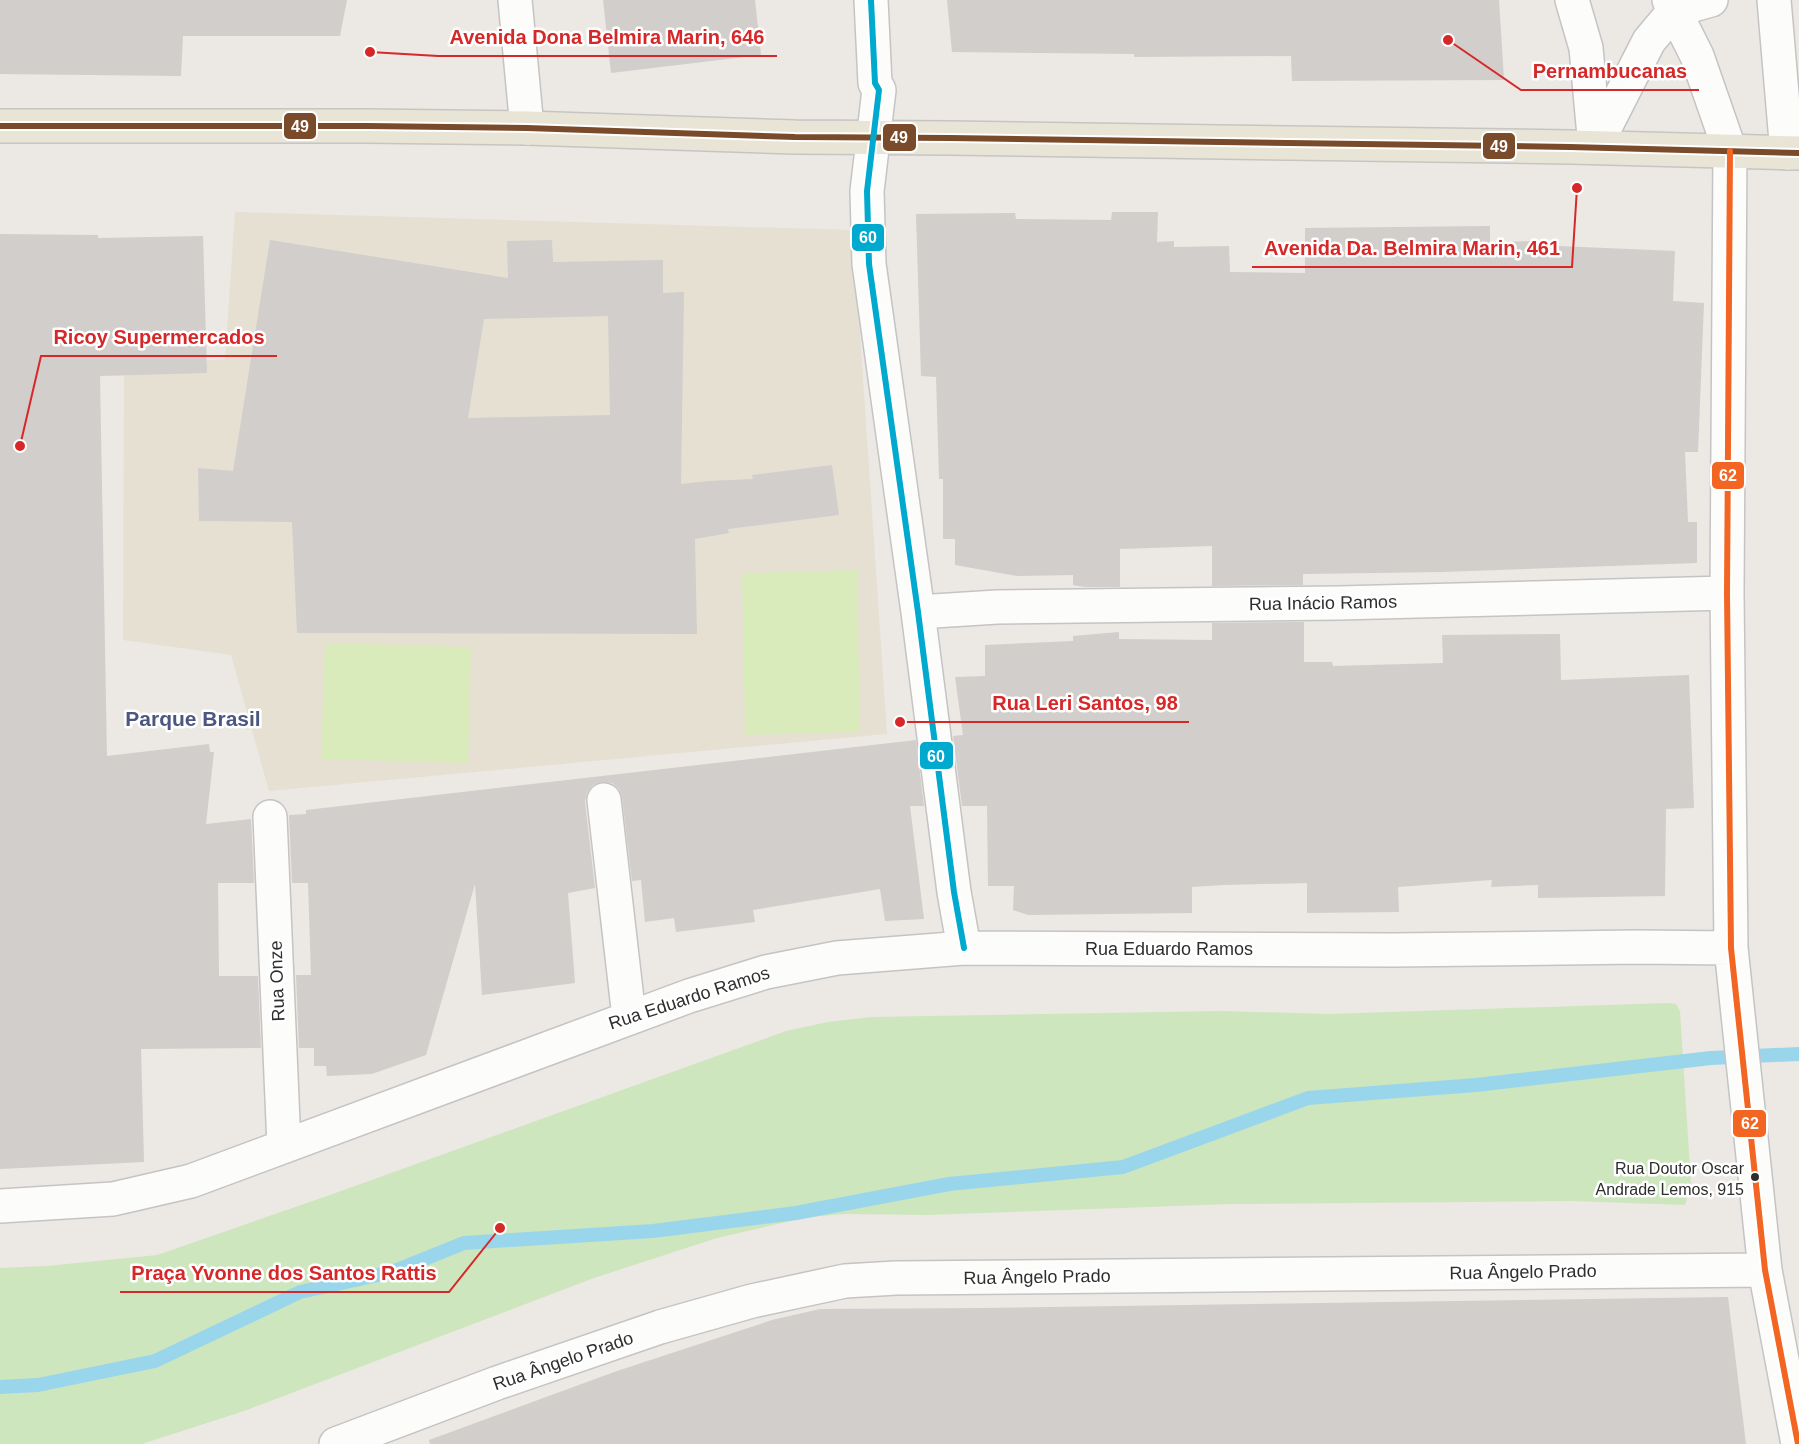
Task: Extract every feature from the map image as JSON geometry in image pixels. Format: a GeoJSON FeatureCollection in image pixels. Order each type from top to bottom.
{"type":"FeatureCollection","features":[{"type":"Feature","properties":{"kind":"main road"},"geometry":{"type":"LineString","coordinates":[[0,126],[526,128],[783,137],[1595,147],[1793,153]]}},
{"type":"Feature","properties":{"kind":"street"},"geometry":{"type":"LineString","coordinates":[[515,0],[526,128]]}},
{"type":"Feature","properties":{"kind":"street"},"geometry":{"type":"LineString","coordinates":[[871,0],[875,82],[879,90],[867,191],[869,264],[963,948]]}},
{"type":"Feature","properties":{"kind":"street"},"geometry":{"type":"LineString","coordinates":[[1572,0],[1586,48],[1595,147]]}},
{"type":"Feature","properties":{"kind":"street"},"geometry":{"type":"LineString","coordinates":[[1667,3],[1711,0]]}},
{"type":"Feature","properties":{"kind":"street"},"geometry":{"type":"LineString","coordinates":[[1774,0],[1793,153]]}},
{"type":"Feature","properties":{"kind":"street"},"geometry":{"type":"LineString","coordinates":[[1595,147],[1667,3]]}},
{"type":"Feature","properties":{"kind":"street"},"geometry":{"type":"LineString","coordinates":[[1667,3],[1697,56],[1730,151],[1727,593],[1731,948],[1765,1270],[1798,1444]]}},
{"type":"Feature","properties":{"kind":"street","name":"Rua Inácio Ramos"},"geometry":{"type":"LineString","coordinates":[[918,612],[997,607],[1339,603],[1727,593]]}},
{"type":"Feature","properties":{"kind":"street"},"geometry":{"type":"LineString","coordinates":[[604,800],[629,1017]]}},
{"type":"Feature","properties":{"kind":"street","name":"Rua Onze"},"geometry":{"type":"LineString","coordinates":[[270,817],[284,1146]]}},
{"type":"Feature","properties":{"kind":"street","name":"Rua Eduardo Ramos"},"geometry":{"type":"LineString","coordinates":[[0,1206],[113,1199],[191,1181],[629,1017],[766,972],[837,958],[963,948],[1337,950],[1731,948]]}},
{"type":"Feature","properties":{"kind":"street","name":"Rua Ângelo Prado"},"geometry":{"type":"LineString","coordinates":[[336,1444],[497,1383],[660,1327],[752,1301],[845,1281],[931,1278],[1765,1270]]}},
{"type":"Feature","properties":{"kind":"shaded area"},"geometry":{"type":"Polygon","coordinates":[[[235,212],[853,230],[887,734],[269,791],[231,655],[123,640],[124,368],[225,359],[235,212]]]}},
{"type":"Feature","properties":{"kind":"green space"},"geometry":{"type":"Polygon","coordinates":[[[857,570],[860,732],[745,735],[742,573],[857,570]]]}},
{"type":"Feature","properties":{"kind":"green space"},"geometry":{"type":"Polygon","coordinates":[[[325,643],[471,647],[468,763],[321,759],[325,643]]]}},
{"type":"Feature","properties":{"kind":"green space"},"geometry":{"type":"Polygon","coordinates":[[[1676,1004],[1680,1011],[1691,1184],[1685,1205],[1570,1201],[1232,1204],[929,1215],[846,1214],[808,1217],[717,1238],[594,1278],[247,1410],[142,1444],[0,1444],[0,1268],[46,1266],[157,1255],[786,1031],[828,1022],[871,1017],[1221,1011],[1329,1014],[1676,1004]]]}},
{"type":"Feature","properties":{"kind":"building"},"geometry":{"type":"Polygon","coordinates":[[[0,0],[347,0],[340,36],[183,36],[181,76],[0,74],[0,0]]]}},
{"type":"Feature","properties":{"kind":"building"},"geometry":{"type":"Polygon","coordinates":[[[603,0],[755,0],[761,55],[611,73],[603,0]]]}},
{"type":"Feature","properties":{"kind":"building"},"geometry":{"type":"Polygon","coordinates":[[[947,0],[1499,0],[1504,80],[1292,81],[1291,56],[1134,57],[1134,54],[952,52],[947,0]]]}},
{"type":"Feature","properties":{"kind":"building"},"geometry":{"type":"Polygon","coordinates":[[[1112,212],[1158,212],[1157,242],[1174,241],[1174,247],[1229,246],[1230,272],[1305,273],[1305,228],[1490,226],[1490,242],[1535,241],[1535,245],[1675,251],[1673,301],[1704,303],[1698,452],[1685,452],[1688,522],[1697,522],[1697,563],[1442,572],[1303,574],[1303,585],[1212,586],[1212,546],[1120,549],[1120,587],[1073,585],[1073,575],[1017,576],[955,565],[955,539],[943,539],[943,479],[939,479],[936,377],[921,376],[916,214],[1015,213],[1016,219],[1111,220],[1112,212]]]}},
{"type":"Feature","properties":{"kind":"building"},"geometry":{"type":"Polygon","coordinates":[[[0,234],[98,235],[98,238],[203,236],[207,373],[100,376],[107,756],[209,744],[210,752],[214,752],[206,824],[251,819],[254,883],[218,883],[219,976],[258,976],[261,1048],[141,1049],[144,1162],[0,1169],[0,234]]]}},
{"type":"Feature","properties":{"kind":"building"},"geometry":{"type":"Polygon","coordinates":[[[270,240],[508,278],[507,241],[552,240],[553,262],[663,260],[663,293],[684,292],[681,484],[753,479],[752,475],[832,465],[839,515],[728,529],[729,533],[695,539],[697,634],[297,633],[292,522],[199,521],[198,468],[233,471],[270,240]],[[608,316],[484,319],[468,418],[610,415],[608,316]]]}},
{"type":"Feature","properties":{"kind":"building"},"geometry":{"type":"Polygon","coordinates":[[[1304,622],[1304,662],[1332,662],[1333,666],[1443,663],[1442,635],[1560,634],[1561,680],[1689,675],[1694,808],[1666,809],[1665,896],[1538,898],[1538,885],[1491,887],[1492,880],[1398,887],[1399,912],[1307,913],[1307,883],[1224,885],[1192,887],[1192,913],[1028,915],[1013,910],[1014,886],[988,886],[987,806],[962,806],[953,736],[963,735],[955,677],[985,676],[985,645],[1073,641],[1073,636],[1119,632],[1119,639],[1212,640],[1212,623],[1304,622]]]}},
{"type":"Feature","properties":{"kind":"building"},"geometry":{"type":"Polygon","coordinates":[[[916,740],[924,806],[910,806],[924,919],[885,921],[880,889],[753,910],[755,922],[676,932],[674,918],[645,922],[641,880],[632,881],[622,797],[619,789],[612,783],[601,782],[593,785],[587,792],[585,802],[595,888],[568,893],[575,983],[482,995],[475,884],[426,1055],[372,1074],[327,1076],[326,1066],[314,1066],[314,1048],[299,1048],[296,975],[311,975],[308,883],[292,883],[289,815],[306,814],[306,810],[916,740]]]}},
{"type":"Feature","properties":{"kind":"building"},"geometry":{"type":"Polygon","coordinates":[[[1728,1297],[1746,1444],[430,1444],[429,1440],[617,1371],[772,1320],[820,1309],[1728,1297]]]}},
{"type":"Feature","properties":{"kind":"waterway"},"geometry":{"type":"LineString","coordinates":[[0,1387],[38,1385],[155,1361],[300,1292],[392,1272],[464,1243],[653,1231],[796,1213],[949,1184],[1123,1167],[1308,1098],[1476,1085],[1711,1058],[1799,1054]]}},
{"type":"Feature","properties":{"kind":"transit line","name":"60"},"geometry":{"type":"LineString","coordinates":[[871,0],[875,83],[879,90],[867,191],[869,264],[918,612],[954,892],[964,948]]}},
{"type":"Feature","properties":{"kind":"transit line","name":"49"},"geometry":{"type":"LineString","coordinates":[[0,126],[527,128],[795,137],[1570,147],[1799,153]]}},
{"type":"Feature","properties":{"kind":"transit line","name":"62"},"geometry":{"type":"LineString","coordinates":[[1730,151],[1727,593],[1731,948],[1765,1270],[1798,1444]]}},
{"type":"Feature","properties":{"kind":"place","name":"Pernambucanas"},"geometry":{"type":"Point","coordinates":[1448,40]}},
{"type":"Feature","properties":{"kind":"place","name":"Avenida Dona Belmira Marin, 646"},"geometry":{"type":"Point","coordinates":[370,52]}},
{"type":"Feature","properties":{"kind":"place","name":"Avenida Da. Belmira Marin, 461"},"geometry":{"type":"Point","coordinates":[1577,188]}},
{"type":"Feature","properties":{"kind":"place","name":"Ricoy Supermercados"},"geometry":{"type":"Point","coordinates":[20,446]}},
{"type":"Feature","properties":{"kind":"place","name":"Rua Leri Santos, 98"},"geometry":{"type":"Point","coordinates":[900,722]}},
{"type":"Feature","properties":{"kind":"place","name":"Rua Doutor Oscar Andrade Lemos, 915"},"geometry":{"type":"Point","coordinates":[1755,1177]}},
{"type":"Feature","properties":{"kind":"place","name":"Praça Yvonne dos Santos Rattis"},"geometry":{"type":"Point","coordinates":[500,1228]}},
{"type":"Feature","properties":{"kind":"district","name":"Parque Brasil"},"geometry":{"type":"Point","coordinates":[193,718]}}]}
